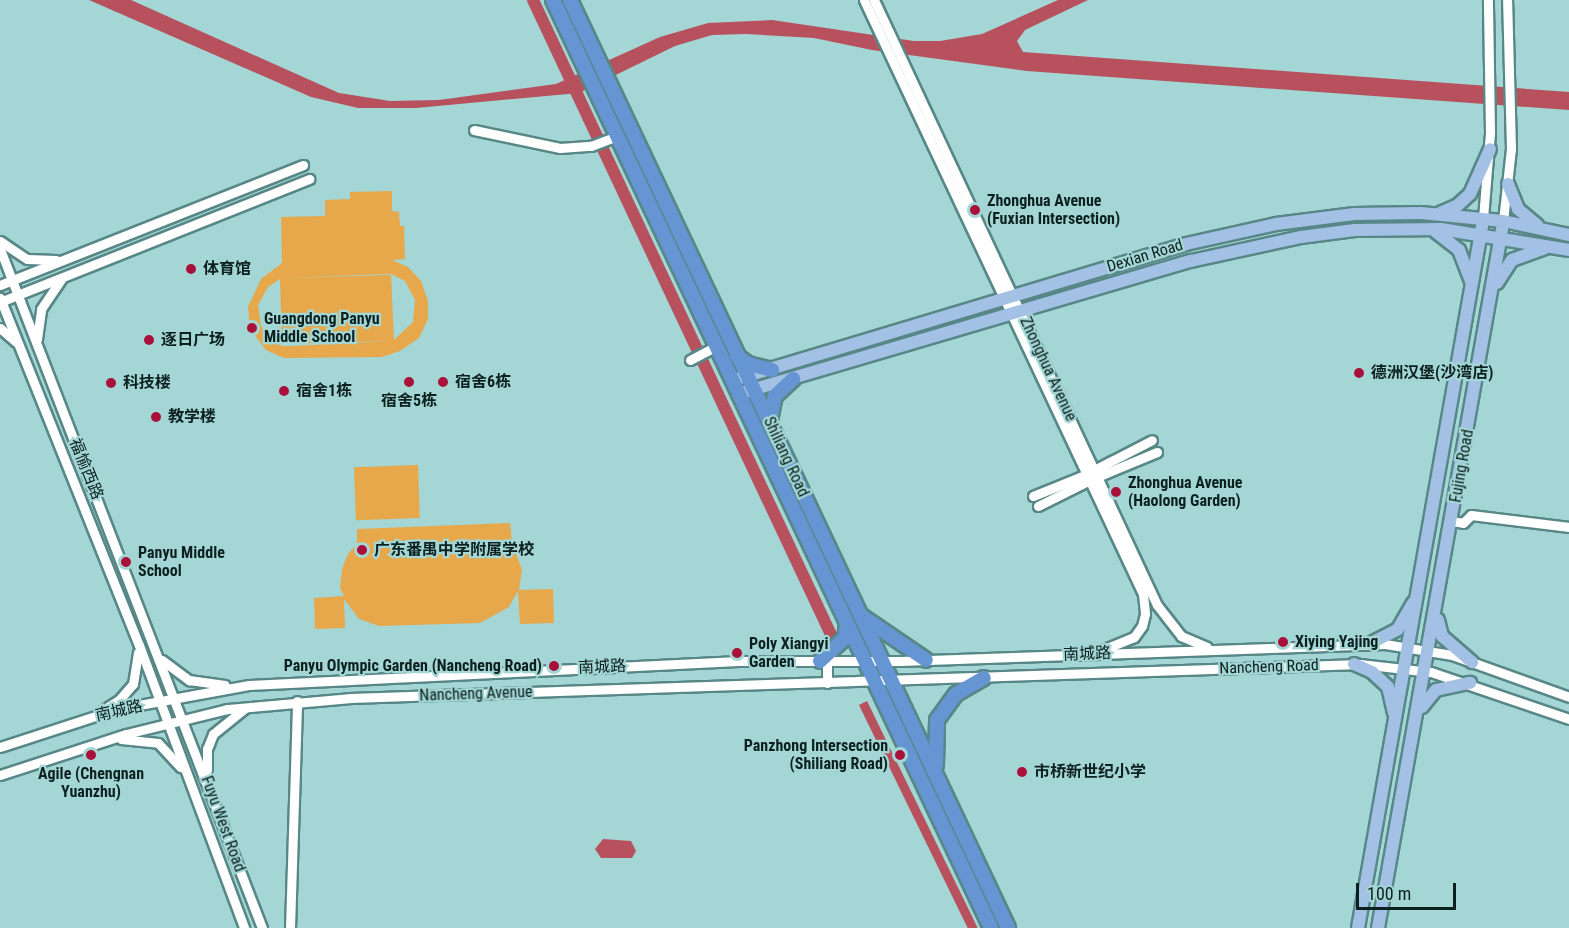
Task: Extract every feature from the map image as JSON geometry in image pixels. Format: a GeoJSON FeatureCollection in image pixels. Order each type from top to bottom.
{"type":"FeatureCollection","features":[{"type":"Feature","properties":{"kind":"highway","name":"Shiliang Road"},"geometry":{"type":"LineString","coordinates":[[553,0],[598,92],[614,137],[712,348],[735,387],[991,928]]}},
{"type":"Feature","properties":{"kind":"highway","name":"Shiliang Road"},"geometry":{"type":"LineString","coordinates":[[570,0],[1008,928]]}},
{"type":"Feature","properties":{"kind":"highway"},"geometry":{"type":"LineString","coordinates":[[737,356],[748,364],[772,370]]}},
{"type":"Feature","properties":{"kind":"highway"},"geometry":{"type":"LineString","coordinates":[[770,426],[769,412],[775,396],[793,379]]}},
{"type":"Feature","properties":{"kind":"highway"},"geometry":{"type":"LineString","coordinates":[[860,614],[890,639],[926,660]]}},
{"type":"Feature","properties":{"kind":"highway"},"geometry":{"type":"LineString","coordinates":[[824,661],[845,638],[847,624]]}},
{"type":"Feature","properties":{"kind":"highway"},"geometry":{"type":"LineString","coordinates":[[938,776],[933,742],[937,720],[956,694],[984,678]]}},
{"type":"Feature","properties":{"kind":"main road"},"geometry":{"type":"LineString","coordinates":[[1435,214],[1447,211],[1470,194],[1490,149]]}},
{"type":"Feature","properties":{"kind":"main road"},"geometry":{"type":"LineString","coordinates":[[1508,184],[1518,209],[1546,230]]}},
{"type":"Feature","properties":{"kind":"main road","name":"Dexian Road"},"geometry":{"type":"LineString","coordinates":[[735,387],[747,376],[1253,228],[1354,214],[1435,214],[1503,221],[1569,235]]}},
{"type":"Feature","properties":{"kind":"main road","name":"Fujing Road"},"geometry":{"type":"LineString","coordinates":[[1358,928],[1422,580],[1483,219]]}},
{"type":"Feature","properties":{"kind":"main road","name":"Fujing Road"},"geometry":{"type":"LineString","coordinates":[[1378,928],[1437,613],[1503,221]]}},
{"type":"Feature","properties":{"kind":"main road","name":"Dexian Road"},"geometry":{"type":"LineString","coordinates":[[735,387],[753,389],[793,379],[1257,245],[1333,232],[1429,229],[1501,236],[1569,250]]}},
{"type":"Feature","properties":{"kind":"main road"},"geometry":{"type":"LineString","coordinates":[[1429,229],[1445,236],[1459,250],[1468,266],[1472,291]]}},
{"type":"Feature","properties":{"kind":"main road"},"geometry":{"type":"LineString","coordinates":[[1492,295],[1512,260],[1552,247]]}},
{"type":"Feature","properties":{"kind":"main road"},"geometry":{"type":"LineString","coordinates":[[1371,643],[1390,635],[1404,621],[1422,580]]}},
{"type":"Feature","properties":{"kind":"main road"},"geometry":{"type":"LineString","coordinates":[[1437,613],[1442,636],[1472,662]]}},
{"type":"Feature","properties":{"kind":"main road"},"geometry":{"type":"LineString","coordinates":[[1354,664],[1372,672],[1388,687],[1393,701],[1395,728]]}},
{"type":"Feature","properties":{"kind":"main road"},"geometry":{"type":"LineString","coordinates":[[1417,722],[1422,705],[1436,690],[1470,683]]}},
{"type":"Feature","properties":{"kind":"street"},"geometry":{"type":"LineString","coordinates":[[864,0],[1016,313]]}},
{"type":"Feature","properties":{"kind":"street","name":"Zhonghua Avenue"},"geometry":{"type":"LineString","coordinates":[[874,0],[909,67],[1009,298]]}},
{"type":"Feature","properties":{"kind":"street","name":"Fujing Road"},"geometry":{"type":"LineString","coordinates":[[1483,219],[1490,149],[1491,85],[1488,0]]}},
{"type":"Feature","properties":{"kind":"street","name":"Fujing Road"},"geometry":{"type":"LineString","coordinates":[[1503,221],[1508,184],[1512,110],[1507,0]]}},
{"type":"Feature","properties":{"kind":"street"},"geometry":{"type":"LineString","coordinates":[[474,130],[560,148],[591,146],[614,137]]}},
{"type":"Feature","properties":{"kind":"street"},"geometry":{"type":"LineString","coordinates":[[0,285],[303,165]]}},
{"type":"Feature","properties":{"kind":"street"},"geometry":{"type":"LineString","coordinates":[[0,300],[18,295],[309,179]]}},
{"type":"Feature","properties":{"kind":"street"},"geometry":{"type":"LineString","coordinates":[[0,241],[27,258],[64,260]]}},
{"type":"Feature","properties":{"kind":"street","name":"福愉西路"},"geometry":{"type":"LineString","coordinates":[[0,249],[176,699]]}},
{"type":"Feature","properties":{"kind":"street"},"geometry":{"type":"LineString","coordinates":[[37,345],[38,322],[46,298],[67,275]]}},
{"type":"Feature","properties":{"kind":"street","name":"福愉西路"},"geometry":{"type":"LineString","coordinates":[[0,300],[133,632]]}},
{"type":"Feature","properties":{"kind":"street","name":"Zhonghua Avenue"},"geometry":{"type":"LineString","coordinates":[[1016,313],[1034,338],[1091,476]]}},
{"type":"Feature","properties":{"kind":"street","name":"Zhonghua Avenue"},"geometry":{"type":"LineString","coordinates":[[1016,313],[1024,342],[1146,592],[1181,636],[1212,649]]}},
{"type":"Feature","properties":{"kind":"street"},"geometry":{"type":"LineString","coordinates":[[0,328],[22,351]]}},
{"type":"Feature","properties":{"kind":"street"},"geometry":{"type":"LineString","coordinates":[[1024,342],[1034,338]]}},
{"type":"Feature","properties":{"kind":"street"},"geometry":{"type":"LineString","coordinates":[[690,360],[712,348]]}},
{"type":"Feature","properties":{"kind":"street"},"geometry":{"type":"LineString","coordinates":[[1038,506],[1152,440]]}},
{"type":"Feature","properties":{"kind":"street"},"geometry":{"type":"LineString","coordinates":[[1033,496],[1158,452]]}},
{"type":"Feature","properties":{"kind":"street"},"geometry":{"type":"LineString","coordinates":[[1452,521],[1463,523],[1471,515],[1569,528]]}},
{"type":"Feature","properties":{"kind":"street","name":"Zhonghua Avenue"},"geometry":{"type":"LineString","coordinates":[[1090,654],[1134,637],[1145,614],[1146,592]]}},
{"type":"Feature","properties":{"kind":"street"},"geometry":{"type":"LineString","coordinates":[[86,718],[119,700],[133,684],[139,656],[133,632]]}},
{"type":"Feature","properties":{"kind":"street","name":"Fuyu West Road"},"geometry":{"type":"LineString","coordinates":[[133,632],[244,928]]}},
{"type":"Feature","properties":{"kind":"street","name":"Nancheng Road"},"geometry":{"type":"LineString","coordinates":[[1212,649],[1371,643],[1410,645],[1472,662],[1569,698]]}},
{"type":"Feature","properties":{"kind":"street","name":"南城路"},"geometry":{"type":"LineString","coordinates":[[0,747],[86,718],[159,702],[243,686],[341,678],[1212,649]]}},
{"type":"Feature","properties":{"kind":"street"},"geometry":{"type":"LineString","coordinates":[[160,658],[189,680],[243,686]]}},
{"type":"Feature","properties":{"kind":"street"},"geometry":{"type":"LineString","coordinates":[[960,659],[961,679]]}},
{"type":"Feature","properties":{"kind":"street"},"geometry":{"type":"LineString","coordinates":[[824,661],[827,683]]}},
{"type":"Feature","properties":{"kind":"street","name":"Nancheng Road"},"geometry":{"type":"LineString","coordinates":[[961,679],[1354,664],[1406,667],[1426,670],[1470,683],[1569,719]]}},
{"type":"Feature","properties":{"kind":"street","name":"Nancheng Avenue"},"geometry":{"type":"LineString","coordinates":[[0,775],[104,741],[167,724],[247,706],[297,701],[961,679]]}},
{"type":"Feature","properties":{"kind":"street","name":"Fuyu West Road"},"geometry":{"type":"LineString","coordinates":[[176,699],[262,928]]}},
{"type":"Feature","properties":{"kind":"street"},"geometry":{"type":"LineString","coordinates":[[290,928],[297,701]]}},
{"type":"Feature","properties":{"kind":"street"},"geometry":{"type":"LineString","coordinates":[[213,796],[206,760],[209,741],[218,728],[247,706]]}},
{"type":"Feature","properties":{"kind":"street"},"geometry":{"type":"LineString","coordinates":[[104,741],[138,739],[158,743],[173,756],[190,783]]}},
{"type":"Feature","properties":{"kind":"shaded area"},"geometry":{"type":"Polygon","coordinates":[[[89,0],[131,0],[339,93],[390,101],[439,100],[556,84],[660,37],[708,23],[772,20],[914,41],[940,41],[982,34],[1058,0],[1088,0],[1025,30],[1017,41],[1023,52],[1569,92],[1569,110],[1027,71],[872,50],[814,38],[745,34],[712,35],[675,46],[579,93],[416,108],[358,108],[311,97],[89,0]]]}},
{"type":"Feature","properties":{"kind":"shaded area"},"geometry":{"type":"Polygon","coordinates":[[[392,191],[392,211],[399,212],[400,226],[404,226],[405,259],[392,260],[408,267],[421,281],[428,301],[428,319],[419,338],[400,351],[382,357],[284,358],[266,350],[250,329],[248,307],[261,279],[282,263],[281,217],[325,216],[325,200],[350,199],[350,192],[392,191]],[[391,274],[285,278],[391,275],[394,340],[413,322],[415,300],[405,281],[391,274]],[[280,279],[268,287],[258,305],[261,326],[273,341],[282,346],[292,346],[391,341],[282,344],[280,279]]]}},
{"type":"Feature","properties":{"kind":"shaded area"},"geometry":{"type":"Polygon","coordinates":[[[418,465],[420,518],[356,520],[354,467],[418,465]]]}},
{"type":"Feature","properties":{"kind":"shaded area"},"geometry":{"type":"Polygon","coordinates":[[[510,523],[512,542],[522,570],[519,590],[553,589],[554,623],[520,624],[518,591],[509,607],[480,623],[379,626],[359,619],[344,599],[345,628],[315,629],[314,598],[344,596],[340,588],[342,569],[348,554],[357,544],[357,529],[510,523]]]}},
{"type":"Feature","properties":{"kind":"shaded area"},"geometry":{"type":"Polygon","coordinates":[[[867,701],[977,927],[968,928],[859,705],[867,701]]]}},
{"type":"Feature","properties":{"kind":"shaded area"},"geometry":{"type":"Polygon","coordinates":[[[603,839],[631,841],[636,851],[632,858],[601,858],[595,849],[603,839]]]}},
{"type":"Feature","properties":{"kind":"waterway"},"geometry":{"type":"LineString","coordinates":[[533,0],[833,639]]}},
{"type":"Feature","properties":{"kind":"place","name":"Zhonghua Avenue (Fuxian Intersection)"},"geometry":{"type":"Point","coordinates":[975,210]}},
{"type":"Feature","properties":{"kind":"place","name":"体育馆"},"geometry":{"type":"Point","coordinates":[191,269]}},
{"type":"Feature","properties":{"kind":"place","name":"Guangdong Panyu Middle School"},"geometry":{"type":"Point","coordinates":[252,328]}},
{"type":"Feature","properties":{"kind":"place","name":"逐日广场"},"geometry":{"type":"Point","coordinates":[149,340]}},
{"type":"Feature","properties":{"kind":"place","name":"德洲汉堡(沙湾店)"},"geometry":{"type":"Point","coordinates":[1359,373]}},
{"type":"Feature","properties":{"kind":"place","name":"宿舍5栋"},"geometry":{"type":"Point","coordinates":[409,382]}},
{"type":"Feature","properties":{"kind":"place","name":"宿舍6栋"},"geometry":{"type":"Point","coordinates":[443,382]}},
{"type":"Feature","properties":{"kind":"place","name":"科技楼"},"geometry":{"type":"Point","coordinates":[111,383]}},
{"type":"Feature","properties":{"kind":"place","name":"宿舍1栋"},"geometry":{"type":"Point","coordinates":[284,391]}},
{"type":"Feature","properties":{"kind":"place","name":"教学楼"},"geometry":{"type":"Point","coordinates":[156,417]}},
{"type":"Feature","properties":{"kind":"place","name":"Zhonghua Avenue (Haolong Garden)"},"geometry":{"type":"Point","coordinates":[1116,492]}},
{"type":"Feature","properties":{"kind":"place","name":"广东番禺中学附属学校"},"geometry":{"type":"Point","coordinates":[362,550]}},
{"type":"Feature","properties":{"kind":"place","name":"Panyu Middle School"},"geometry":{"type":"Point","coordinates":[126,562]}},
{"type":"Feature","properties":{"kind":"place","name":"Xiying Yajing"},"geometry":{"type":"Point","coordinates":[1283,642]}},
{"type":"Feature","properties":{"kind":"place","name":"Poly Xiangyi Garden"},"geometry":{"type":"Point","coordinates":[737,653]}},
{"type":"Feature","properties":{"kind":"place","name":"Panyu Olympic Garden (Nancheng Road)"},"geometry":{"type":"Point","coordinates":[554,666]}},
{"type":"Feature","properties":{"kind":"place","name":"Agile (Chengnan Yuanzhu)"},"geometry":{"type":"Point","coordinates":[91,755]}},
{"type":"Feature","properties":{"kind":"place","name":"Panzhong Intersection (Shiliang Road)"},"geometry":{"type":"Point","coordinates":[900,755]}},
{"type":"Feature","properties":{"kind":"place","name":"市桥新世纪小学"},"geometry":{"type":"Point","coordinates":[1022,772]}}]}
